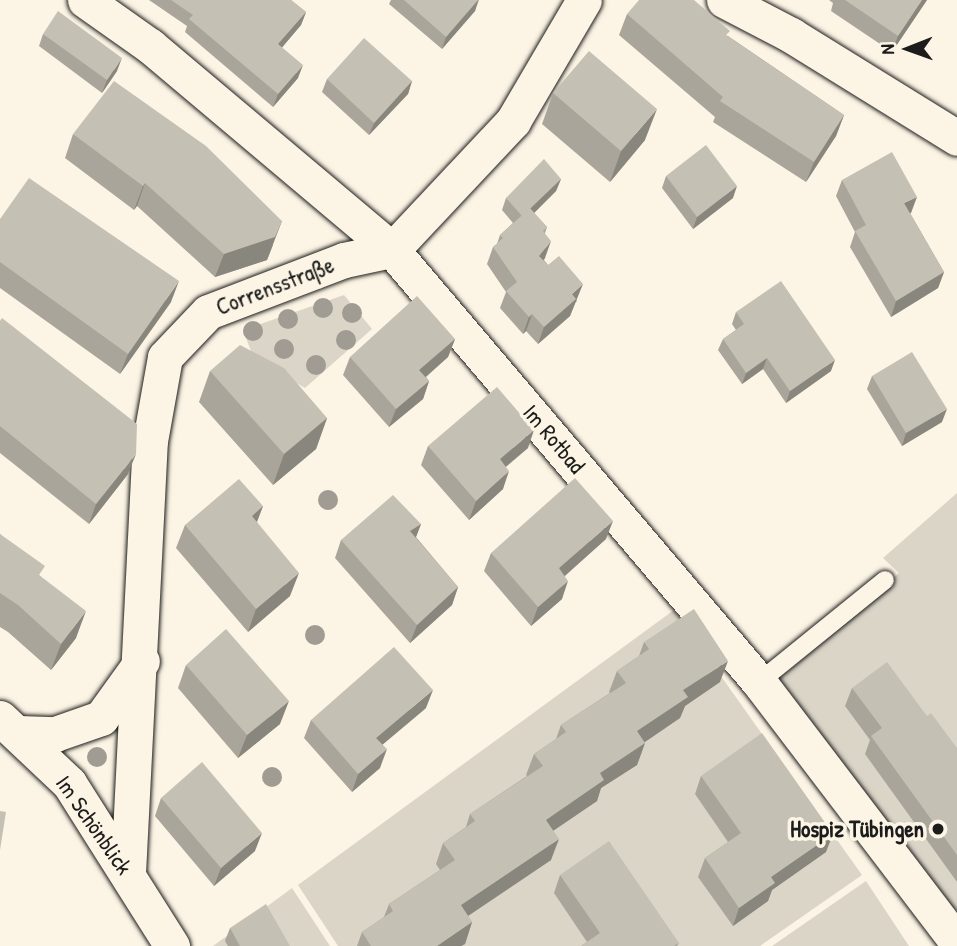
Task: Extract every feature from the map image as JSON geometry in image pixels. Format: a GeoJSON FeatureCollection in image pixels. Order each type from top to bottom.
{"type":"FeatureCollection","features":[{"type":"Feature","properties":{"kind":"street","name":"Im Rotbad"},"geometry":{"type":"LineString","coordinates":[[85,0],[150,46],[392,250],[760,682],[957,942]]}},
{"type":"Feature","properties":{"kind":"street"},"geometry":{"type":"LineString","coordinates":[[392,250],[513,121],[584,0]]}},
{"type":"Feature","properties":{"kind":"street"},"geometry":{"type":"LineString","coordinates":[[724,0],[791,35],[957,138]]}},
{"type":"Feature","properties":{"kind":"street","name":"Corrensstraße"},"geometry":{"type":"LineString","coordinates":[[128,873],[142,661],[141,589],[150,441],[165,357],[208,312],[344,260],[392,250]]}},
{"type":"Feature","properties":{"kind":"street"},"geometry":{"type":"LineString","coordinates":[[9,725],[55,734],[101,718],[142,661]]}},
{"type":"Feature","properties":{"kind":"street","name":"Im Schönblick"},"geometry":{"type":"LineString","coordinates":[[9,725],[69,783],[172,946]]}},
{"type":"Feature","properties":{"kind":"lane"},"geometry":{"type":"LineString","coordinates":[[760,682],[885,580]]}},
{"type":"Feature","properties":{"kind":"shaded area"},"geometry":{"type":"Polygon","coordinates":[[[344,295],[372,329],[305,388],[254,359],[243,330],[344,295]]]}},
{"type":"Feature","properties":{"kind":"shaded area"},"geometry":{"type":"Polygon","coordinates":[[[957,493],[957,946],[760,682],[899,573],[883,558],[957,493]]]}},
{"type":"Feature","properties":{"kind":"shaded area"},"geometry":{"type":"Polygon","coordinates":[[[674,610],[862,875],[760,946],[338,946],[298,885],[674,610]]]}},
{"type":"Feature","properties":{"kind":"shaded area"},"geometry":{"type":"Polygon","coordinates":[[[866,881],[909,946],[772,946],[866,881]]]}},
{"type":"Feature","properties":{"kind":"shaded area"},"geometry":{"type":"Polygon","coordinates":[[[292,888],[330,946],[213,946],[292,888]]]}},
{"type":"Feature","properties":{"kind":"building"},"geometry":{"type":"Polygon","coordinates":[[[171,0],[291,0],[306,12],[278,44],[303,65],[278,94],[189,19],[193,15],[171,0]]]}},
{"type":"Feature","properties":{"kind":"building"},"geometry":{"type":"Polygon","coordinates":[[[404,0],[478,0],[446,37],[404,0]]]}},
{"type":"Feature","properties":{"kind":"building"},"geometry":{"type":"Polygon","coordinates":[[[639,0],[694,0],[730,31],[726,35],[844,115],[814,162],[720,101],[723,97],[627,14],[639,0]]]}},
{"type":"Feature","properties":{"kind":"building"},"geometry":{"type":"Polygon","coordinates":[[[845,0],[922,0],[898,36],[845,0]]]}},
{"type":"Feature","properties":{"kind":"building"},"geometry":{"type":"Polygon","coordinates":[[[58,11],[122,58],[107,80],[43,34],[58,11]]]}},
{"type":"Feature","properties":{"kind":"building"},"geometry":{"type":"Polygon","coordinates":[[[364,38],[412,81],[374,123],[327,79],[364,38]]]}},
{"type":"Feature","properties":{"kind":"building"},"geometry":{"type":"Polygon","coordinates":[[[589,51],[657,109],[621,151],[553,93],[589,51]]]}},
{"type":"Feature","properties":{"kind":"building"},"geometry":{"type":"Polygon","coordinates":[[[114,81],[206,146],[282,221],[275,237],[224,254],[145,183],[143,186],[73,134],[114,81]]]}},
{"type":"Feature","properties":{"kind":"building"},"geometry":{"type":"Polygon","coordinates":[[[706,145],[737,186],[697,217],[666,176],[706,145]]]}},
{"type":"Feature","properties":{"kind":"building"},"geometry":{"type":"Polygon","coordinates":[[[892,152],[917,197],[904,203],[944,272],[896,301],[855,231],[866,225],[842,180],[892,152]]]}},
{"type":"Feature","properties":{"kind":"building"},"geometry":{"type":"Polygon","coordinates":[[[544,159],[561,179],[522,216],[506,198],[544,159]]]}},
{"type":"Feature","properties":{"kind":"building"},"geometry":{"type":"Polygon","coordinates":[[[29,178],[179,281],[128,354],[0,262],[0,219],[29,178]]]}},
{"type":"Feature","properties":{"kind":"building"},"geometry":{"type":"Polygon","coordinates":[[[530,208],[547,227],[543,231],[551,241],[539,256],[548,265],[559,256],[583,284],[572,294],[576,299],[544,327],[532,314],[529,317],[506,291],[517,282],[493,247],[503,238],[500,235],[530,208]]]}},
{"type":"Feature","properties":{"kind":"building"},"geometry":{"type":"Polygon","coordinates":[[[781,281],[835,360],[790,391],[767,358],[746,373],[723,339],[744,324],[736,312],[781,281]]]}},
{"type":"Feature","properties":{"kind":"building"},"geometry":{"type":"Polygon","coordinates":[[[417,296],[455,339],[419,370],[429,381],[396,409],[350,357],[417,296]]]}},
{"type":"Feature","properties":{"kind":"building"},"geometry":{"type":"Polygon","coordinates":[[[2,318],[137,424],[136,454],[96,504],[0,426],[2,318]]]}},
{"type":"Feature","properties":{"kind":"building"},"geometry":{"type":"Polygon","coordinates":[[[240,345],[284,368],[327,418],[284,454],[210,371],[240,345]]]}},
{"type":"Feature","properties":{"kind":"building"},"geometry":{"type":"Polygon","coordinates":[[[912,352],[947,409],[906,433],[872,376],[912,352]]]}},
{"type":"Feature","properties":{"kind":"building"},"geometry":{"type":"Polygon","coordinates":[[[497,387],[534,430],[500,459],[509,471],[476,501],[428,446],[497,387]]]}},
{"type":"Feature","properties":{"kind":"building"},"geometry":{"type":"Polygon","coordinates":[[[575,478],[613,521],[559,568],[568,581],[538,607],[491,553],[575,478]]]}},
{"type":"Feature","properties":{"kind":"building"},"geometry":{"type":"Polygon","coordinates":[[[239,479],[263,506],[252,516],[299,573],[256,609],[185,525],[239,479]]]}},
{"type":"Feature","properties":{"kind":"building"},"geometry":{"type":"Polygon","coordinates":[[[393,495],[421,524],[410,531],[458,587],[417,625],[341,540],[393,495]]]}},
{"type":"Feature","properties":{"kind":"building"},"geometry":{"type":"Polygon","coordinates":[[[0,534],[45,566],[39,575],[86,611],[61,644],[18,605],[0,593],[0,534]]]}},
{"type":"Feature","properties":{"kind":"building"},"geometry":{"type":"Polygon","coordinates":[[[694,609],[728,661],[683,690],[688,697],[637,731],[645,743],[600,773],[604,780],[546,820],[559,839],[461,905],[472,922],[437,946],[371,946],[362,932],[393,911],[389,904],[455,860],[443,843],[475,821],[470,814],[543,766],[534,754],[566,732],[561,725],[626,683],[617,671],[649,649],[644,642],[694,609]]]}},
{"type":"Feature","properties":{"kind":"building"},"geometry":{"type":"Polygon","coordinates":[[[226,629],[289,701],[247,735],[186,665],[226,629]]]}},
{"type":"Feature","properties":{"kind":"building"},"geometry":{"type":"Polygon","coordinates":[[[394,647],[433,690],[376,738],[387,749],[358,774],[311,720],[394,647]]]}},
{"type":"Feature","properties":{"kind":"building","name":"Hospiz Tübingen"},"geometry":{"type":"Polygon","coordinates":[[[887,662],[927,716],[931,713],[957,748],[957,855],[871,736],[882,728],[852,688],[887,662]]]}},
{"type":"Feature","properties":{"kind":"building"},"geometry":{"type":"Polygon","coordinates":[[[762,733],[833,834],[771,877],[775,883],[739,908],[705,858],[741,833],[701,776],[762,733]]]}},
{"type":"Feature","properties":{"kind":"building"},"geometry":{"type":"Polygon","coordinates":[[[202,762],[262,833],[221,868],[161,798],[202,762]]]}},
{"type":"Feature","properties":{"kind":"building"},"geometry":{"type":"Polygon","coordinates":[[[0,811],[6,812],[0,850],[0,811]]]}},
{"type":"Feature","properties":{"kind":"building"},"geometry":{"type":"Polygon","coordinates":[[[609,841],[679,943],[674,946],[581,946],[600,933],[560,875],[609,841]]]}},
{"type":"Feature","properties":{"kind":"building"},"geometry":{"type":"Polygon","coordinates":[[[266,904],[290,946],[240,946],[230,928],[266,904]]]}},
{"type":"Feature","properties":{"kind":"place","name":"Hospiz Tübingen"},"geometry":{"type":"Point","coordinates":[938,829]}}]}
